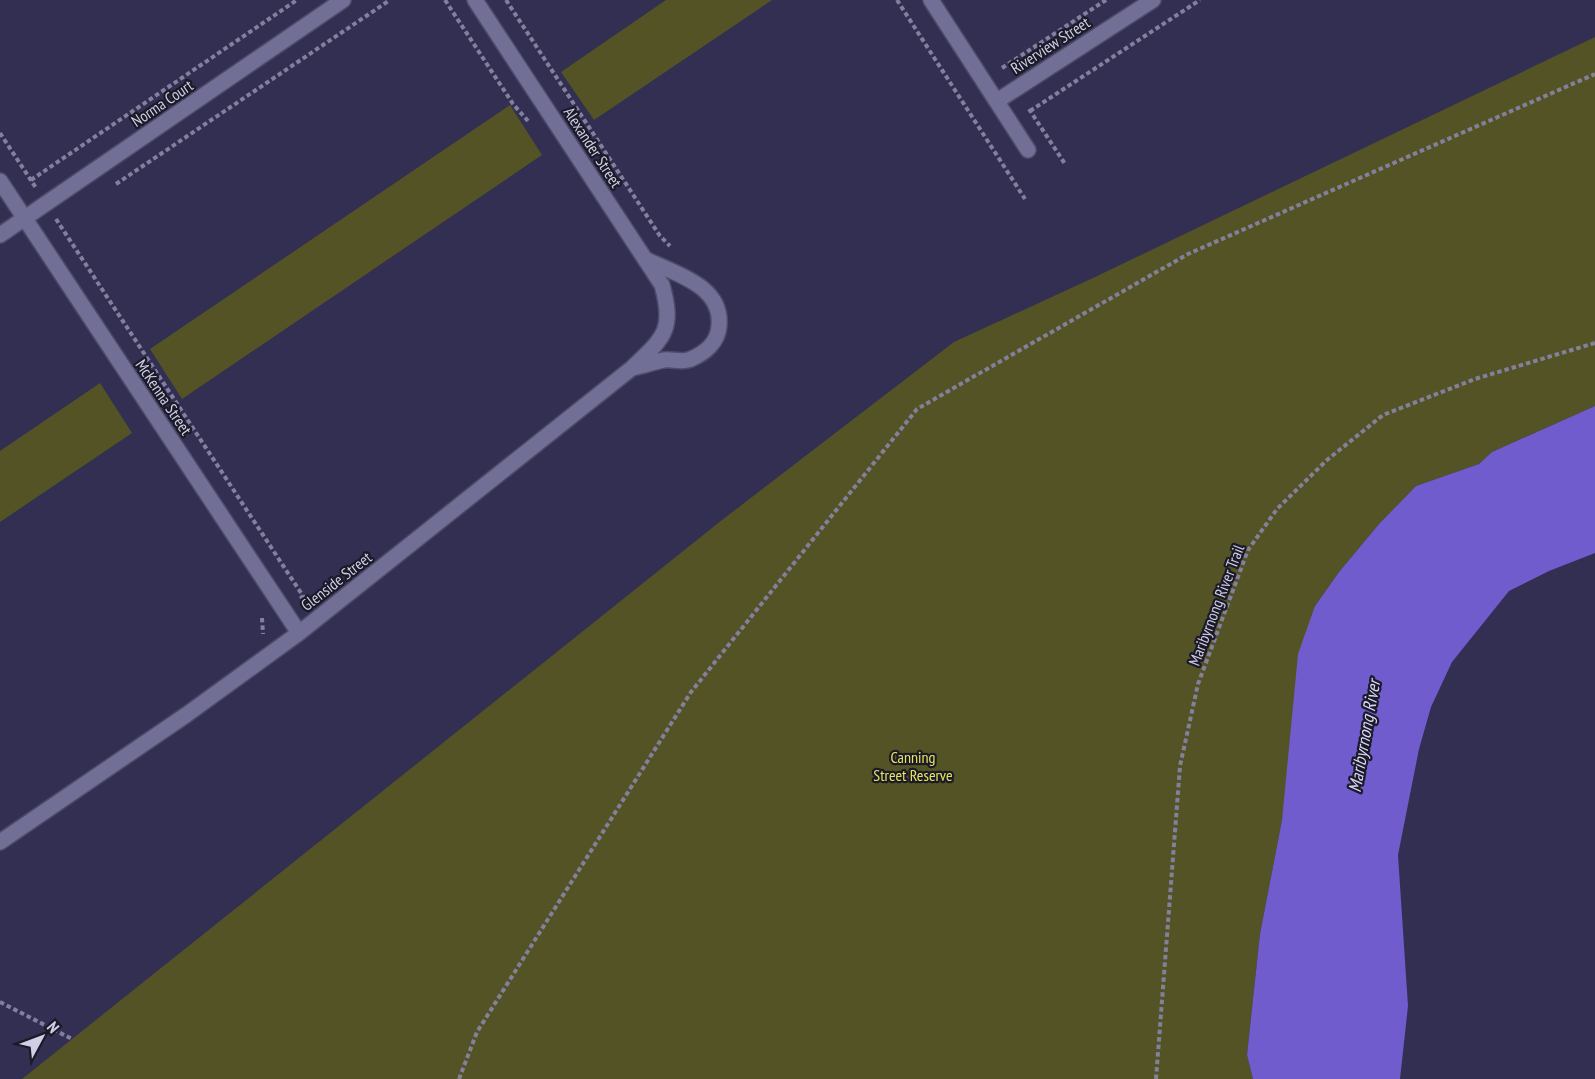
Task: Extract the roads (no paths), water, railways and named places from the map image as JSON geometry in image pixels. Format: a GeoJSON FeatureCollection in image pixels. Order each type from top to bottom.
{"type":"FeatureCollection","features":[{"type":"Feature","properties":{"kind":"street","name":"Norma Court"},"geometry":{"type":"LineString","coordinates":[[0,235],[343,0]]}},
{"type":"Feature","properties":{"kind":"street","name":"Alexander Street"},"geometry":{"type":"LineString","coordinates":[[476,0],[662,285],[668,320]]}},
{"type":"Feature","properties":{"kind":"street"},"geometry":{"type":"LineString","coordinates":[[931,0],[1028,150]]}},
{"type":"Feature","properties":{"kind":"street","name":"Riverview Street"},"geometry":{"type":"LineString","coordinates":[[997,101],[1153,0]]}},
{"type":"Feature","properties":{"kind":"street","name":"McKenna Street"},"geometry":{"type":"LineString","coordinates":[[0,181],[299,633]]}},
{"type":"Feature","properties":{"kind":"street"},"geometry":{"type":"LineString","coordinates":[[632,368],[665,360],[688,361],[705,352],[718,336],[720,320],[715,301],[701,286],[645,259]]}},
{"type":"Feature","properties":{"kind":"street","name":"Glenside Street"},"geometry":{"type":"LineString","coordinates":[[0,842],[186,715],[299,633],[632,368],[661,340],[668,320]]}},
{"type":"Feature","properties":{"kind":"water","name":"Maribyrnong River"},"geometry":{"type":"Polygon","coordinates":[[[1595,406],[1595,553],[1549,571],[1509,591],[1452,662],[1431,707],[1419,749],[1398,855],[1408,1006],[1400,1079],[1253,1079],[1247,1055],[1260,934],[1282,820],[1298,654],[1315,606],[1339,572],[1379,524],[1416,486],[1479,464],[1492,452],[1595,406]]]}},
{"type":"Feature","properties":{"kind":"park label","name":"Canning Street Reserve"},"geometry":{"type":"Point","coordinates":[913,766]}}]}
